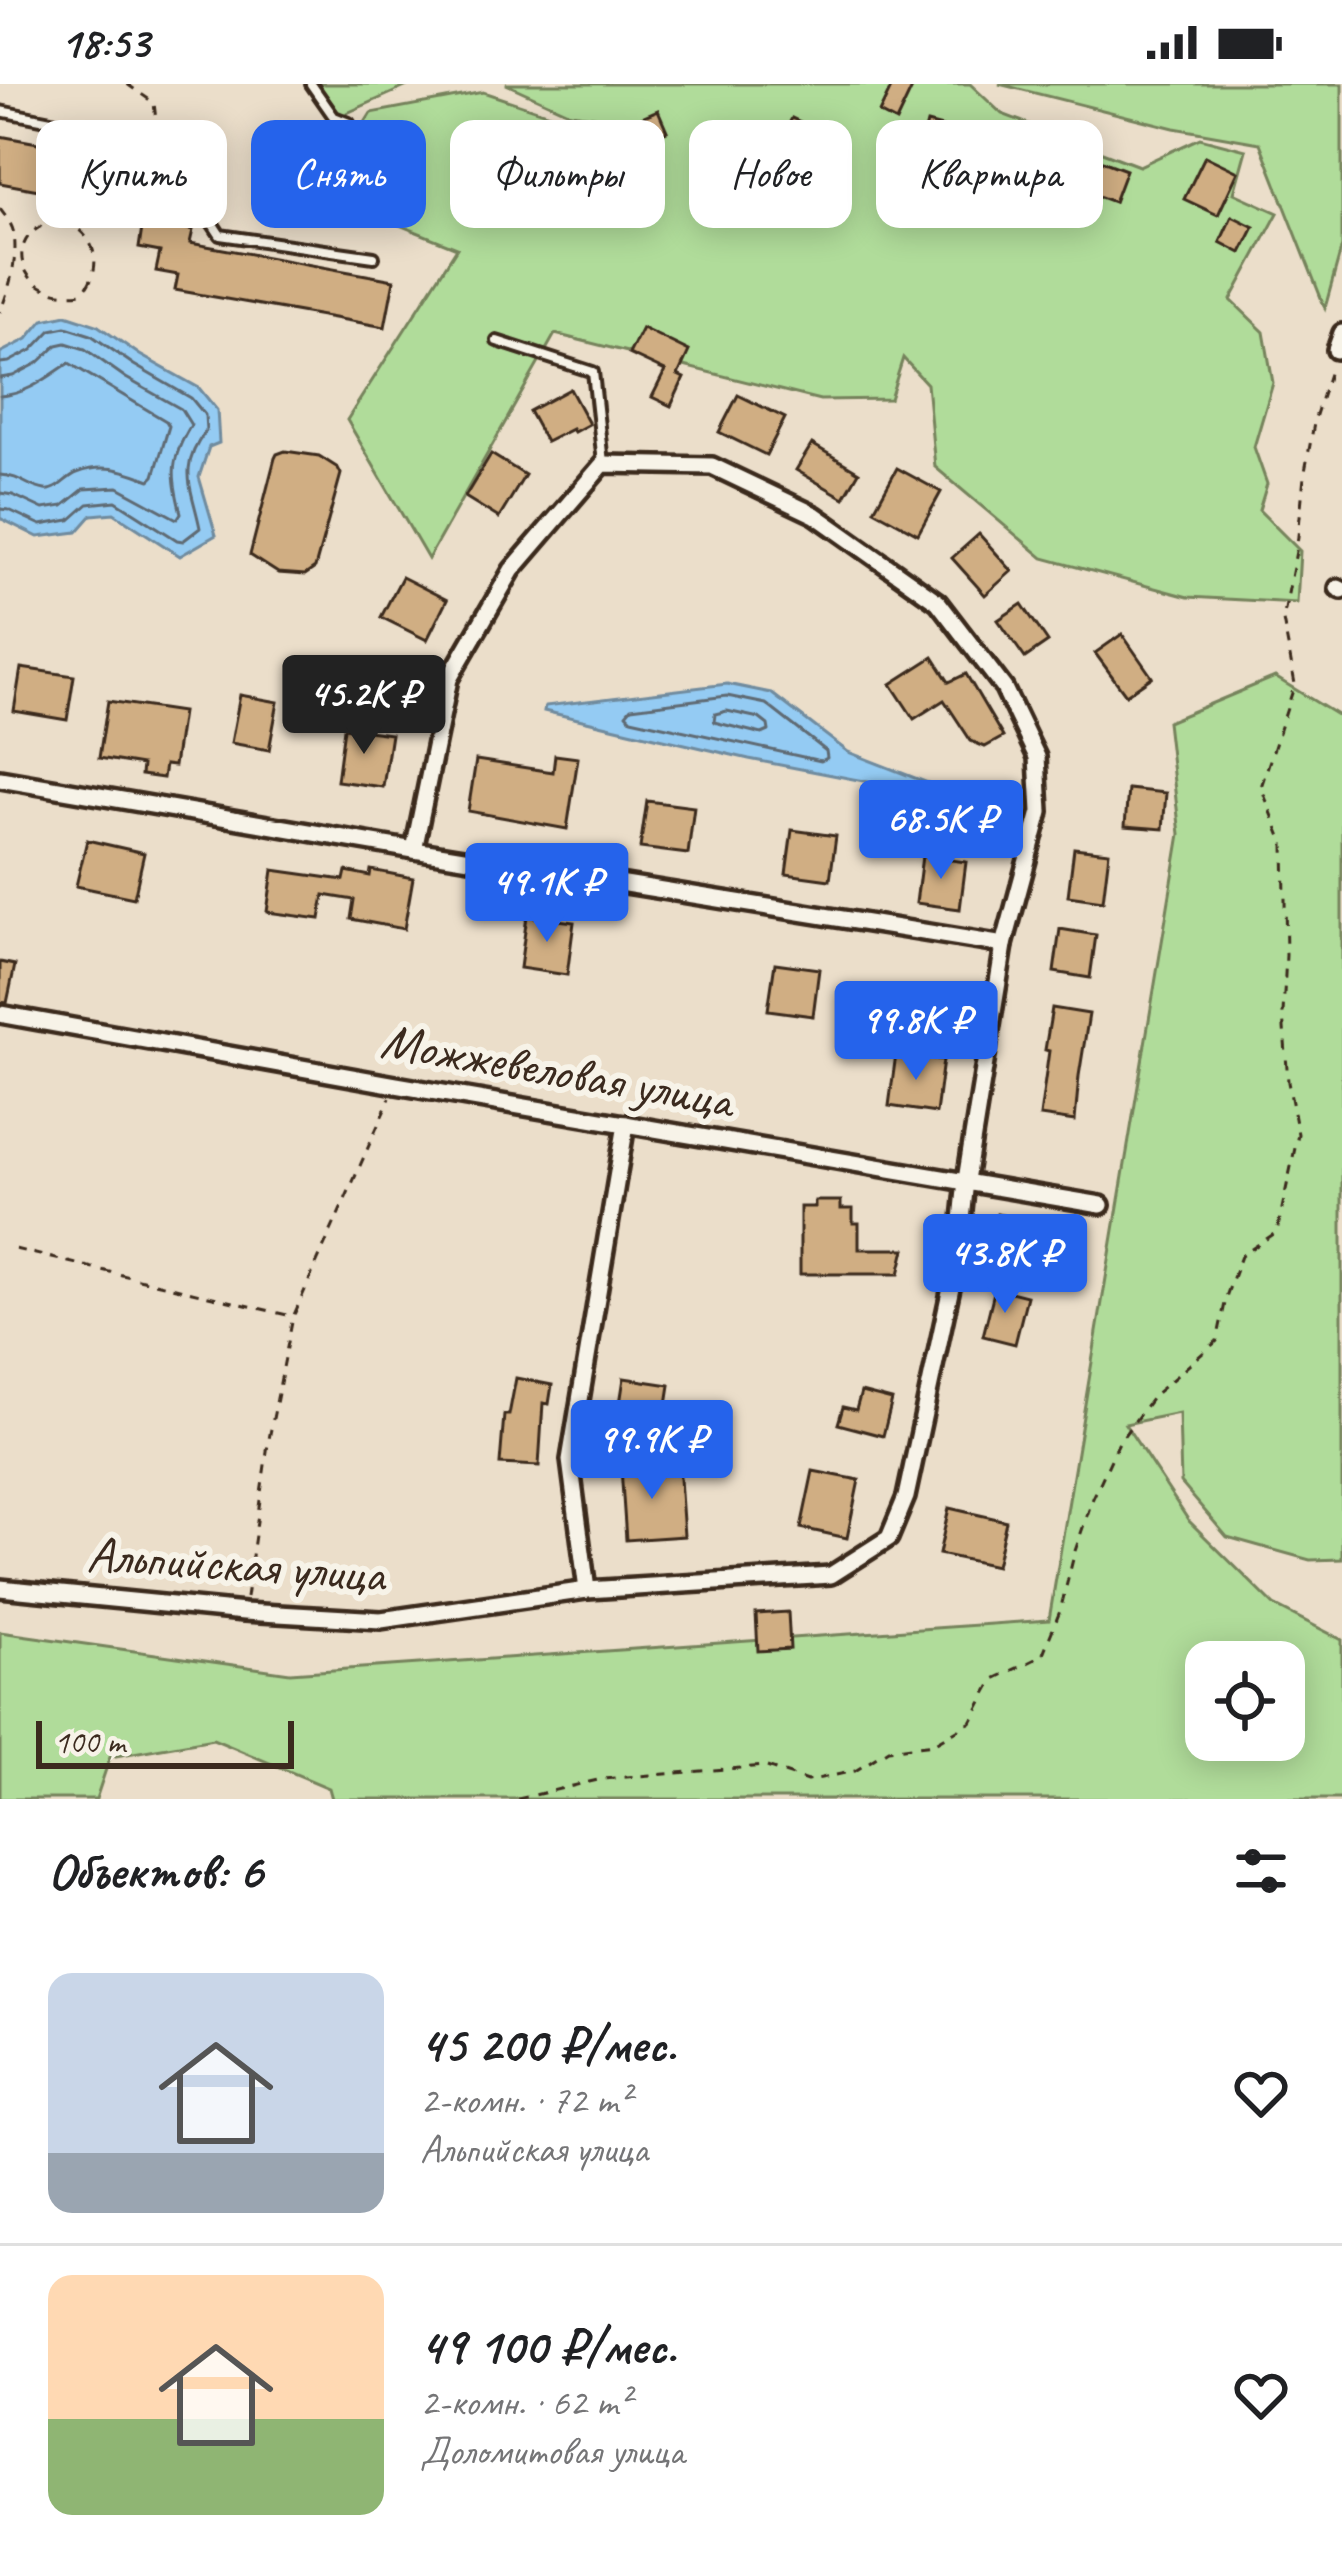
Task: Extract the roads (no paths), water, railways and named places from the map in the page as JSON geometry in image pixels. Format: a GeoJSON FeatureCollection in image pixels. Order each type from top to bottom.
{"type":"FeatureCollection","features":[{"type":"Feature","properties":{"kind":"street"},"geometry":{"type":"LineString","coordinates":[[1336,350],[1342,333]]}},
{"type":"Feature","properties":{"kind":"street"},"geometry":{"type":"LineString","coordinates":[[414,850],[449,680],[512,570],[603,464]]}},
{"type":"Feature","properties":{"kind":"street","name":"Альпийская улица"},"geometry":{"type":"LineString","coordinates":[[0,1588],[381,1620],[587,1590],[831,1575],[889,1538],[906,1497],[959,1250],[1004,946],[1040,812],[1037,757],[1004,688],[938,602],[815,515],[712,466],[603,464]]}},
{"type":"Feature","properties":{"kind":"street"},"geometry":{"type":"LineString","coordinates":[[0,779],[1004,946]]}},
{"type":"Feature","properties":{"kind":"street","name":"Можжевеловая улица"},"geometry":{"type":"LineString","coordinates":[[0,1014],[1101,1205]]}},
{"type":"Feature","properties":{"kind":"street"},"geometry":{"type":"LineString","coordinates":[[587,1590],[570,1460],[626,1124]]}},
{"type":"Feature","properties":{"kind":"lane"},"geometry":{"type":"LineString","coordinates":[[311,84],[334,117],[342,120]]}},
{"type":"Feature","properties":{"kind":"lane"},"geometry":{"type":"LineString","coordinates":[[0,111],[159,142],[220,235],[374,257]]}},
{"type":"Feature","properties":{"kind":"lane"},"geometry":{"type":"LineString","coordinates":[[497,340],[593,372],[603,464]]}},
{"type":"Feature","properties":{"kind":"water"},"geometry":{"type":"Polygon","coordinates":[[[66,315],[97,325],[199,388],[217,410],[219,443],[209,447],[199,477],[216,535],[180,556],[114,513],[92,515],[77,532],[38,537],[0,518],[0,353],[27,339],[43,320],[66,315]]]}},
{"type":"Feature","properties":{"kind":"water"},"geometry":{"type":"Polygon","coordinates":[[[727,684],[771,693],[848,752],[933,785],[931,794],[749,759],[544,711],[545,706],[727,684]]]}}]}
